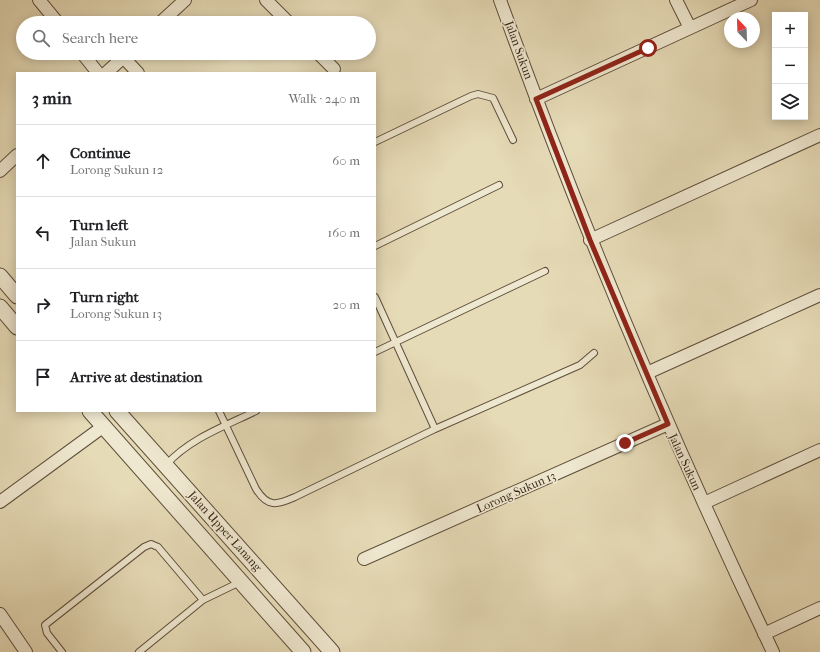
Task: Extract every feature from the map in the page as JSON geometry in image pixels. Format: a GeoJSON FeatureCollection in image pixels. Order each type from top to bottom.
{"type":"FeatureCollection","features":[{"type":"Feature","properties":{"kind":"street"},"geometry":{"type":"LineString","coordinates":[[39,0],[52,16]]}},
{"type":"Feature","properties":{"kind":"street"},"geometry":{"type":"LineString","coordinates":[[168,16],[185,0]]}},
{"type":"Feature","properties":{"kind":"street"},"geometry":{"type":"LineString","coordinates":[[266,0],[282,16]]}},
{"type":"Feature","properties":{"kind":"street","name":"Jalan Sukun"},"geometry":{"type":"LineString","coordinates":[[500,0],[590,240],[668,424],[773,652]]}},
{"type":"Feature","properties":{"kind":"street"},"geometry":{"type":"LineString","coordinates":[[676,0],[690,28]]}},
{"type":"Feature","properties":{"kind":"street"},"geometry":{"type":"LineString","coordinates":[[536,99],[751,0]]}},
{"type":"Feature","properties":{"kind":"street"},"geometry":{"type":"LineString","coordinates":[[88,60],[97,72]]}},
{"type":"Feature","properties":{"kind":"street"},"geometry":{"type":"LineString","coordinates":[[107,72],[120,60]]}},
{"type":"Feature","properties":{"kind":"street"},"geometry":{"type":"LineString","coordinates":[[129,60],[137,72]]}},
{"type":"Feature","properties":{"kind":"street"},"geometry":{"type":"LineString","coordinates":[[325,60],[334,69]]}},
{"type":"Feature","properties":{"kind":"street"},"geometry":{"type":"LineString","coordinates":[[590,240],[820,135]]}},
{"type":"Feature","properties":{"kind":"street"},"geometry":{"type":"LineString","coordinates":[[0,171],[16,157]]}},
{"type":"Feature","properties":{"kind":"street"},"geometry":{"type":"LineString","coordinates":[[0,276],[16,295]]}},
{"type":"Feature","properties":{"kind":"street"},"geometry":{"type":"LineString","coordinates":[[647,373],[820,295]]}},
{"type":"Feature","properties":{"kind":"street"},"geometry":{"type":"LineString","coordinates":[[0,307],[16,326]]}},
{"type":"Feature","properties":{"kind":"street","name":"Jalan Upper Lanang"},"geometry":{"type":"LineString","coordinates":[[91,412],[304,652]]}},
{"type":"Feature","properties":{"kind":"street","name":"Jalan Upper Lanang"},"geometry":{"type":"LineString","coordinates":[[118,412],[332,652]]}},
{"type":"Feature","properties":{"kind":"street","name":"Lorong Sukun 13"},"geometry":{"type":"LineString","coordinates":[[364,559],[668,424]]}},
{"type":"Feature","properties":{"kind":"street"},"geometry":{"type":"LineString","coordinates":[[0,502],[104,426]]}},
{"type":"Feature","properties":{"kind":"street"},"geometry":{"type":"LineString","coordinates":[[704,504],[820,450]]}},
{"type":"Feature","properties":{"kind":"street"},"geometry":{"type":"LineString","coordinates":[[764,634],[820,608]]}},
{"type":"Feature","properties":{"kind":"street"},"geometry":{"type":"LineString","coordinates":[[0,614],[26,652]]}},
{"type":"Feature","properties":{"kind":"lane"},"geometry":{"type":"LineString","coordinates":[[376,142],[478,94],[493,98],[513,140]]}},
{"type":"Feature","properties":{"kind":"lane"},"geometry":{"type":"LineString","coordinates":[[376,246],[499,185]]}},
{"type":"Feature","properties":{"kind":"lane"},"geometry":{"type":"LineString","coordinates":[[376,352],[545,271]]}},
{"type":"Feature","properties":{"kind":"lane"},"geometry":{"type":"LineString","coordinates":[[376,299],[435,429]]}},
{"type":"Feature","properties":{"kind":"lane"},"geometry":{"type":"LineString","coordinates":[[220,412],[256,489],[262,498],[272,504],[283,502],[295,497],[435,429],[580,365],[594,353]]}},
{"type":"Feature","properties":{"kind":"lane"},"geometry":{"type":"LineString","coordinates":[[166,465],[175,454],[186,447],[226,425],[254,412]]}},
{"type":"Feature","properties":{"kind":"lane"},"geometry":{"type":"LineString","coordinates":[[62,652],[47,633],[45,625],[144,547],[151,544],[158,547],[203,600]]}},
{"type":"Feature","properties":{"kind":"lane"},"geometry":{"type":"LineString","coordinates":[[139,652],[203,600],[242,581]]}},
{"type":"Feature","properties":{"kind":"route"},"geometry":{"type":"LineString","coordinates":[[625,443],[668,424],[590,240],[536,99],[648,48]]}}]}
